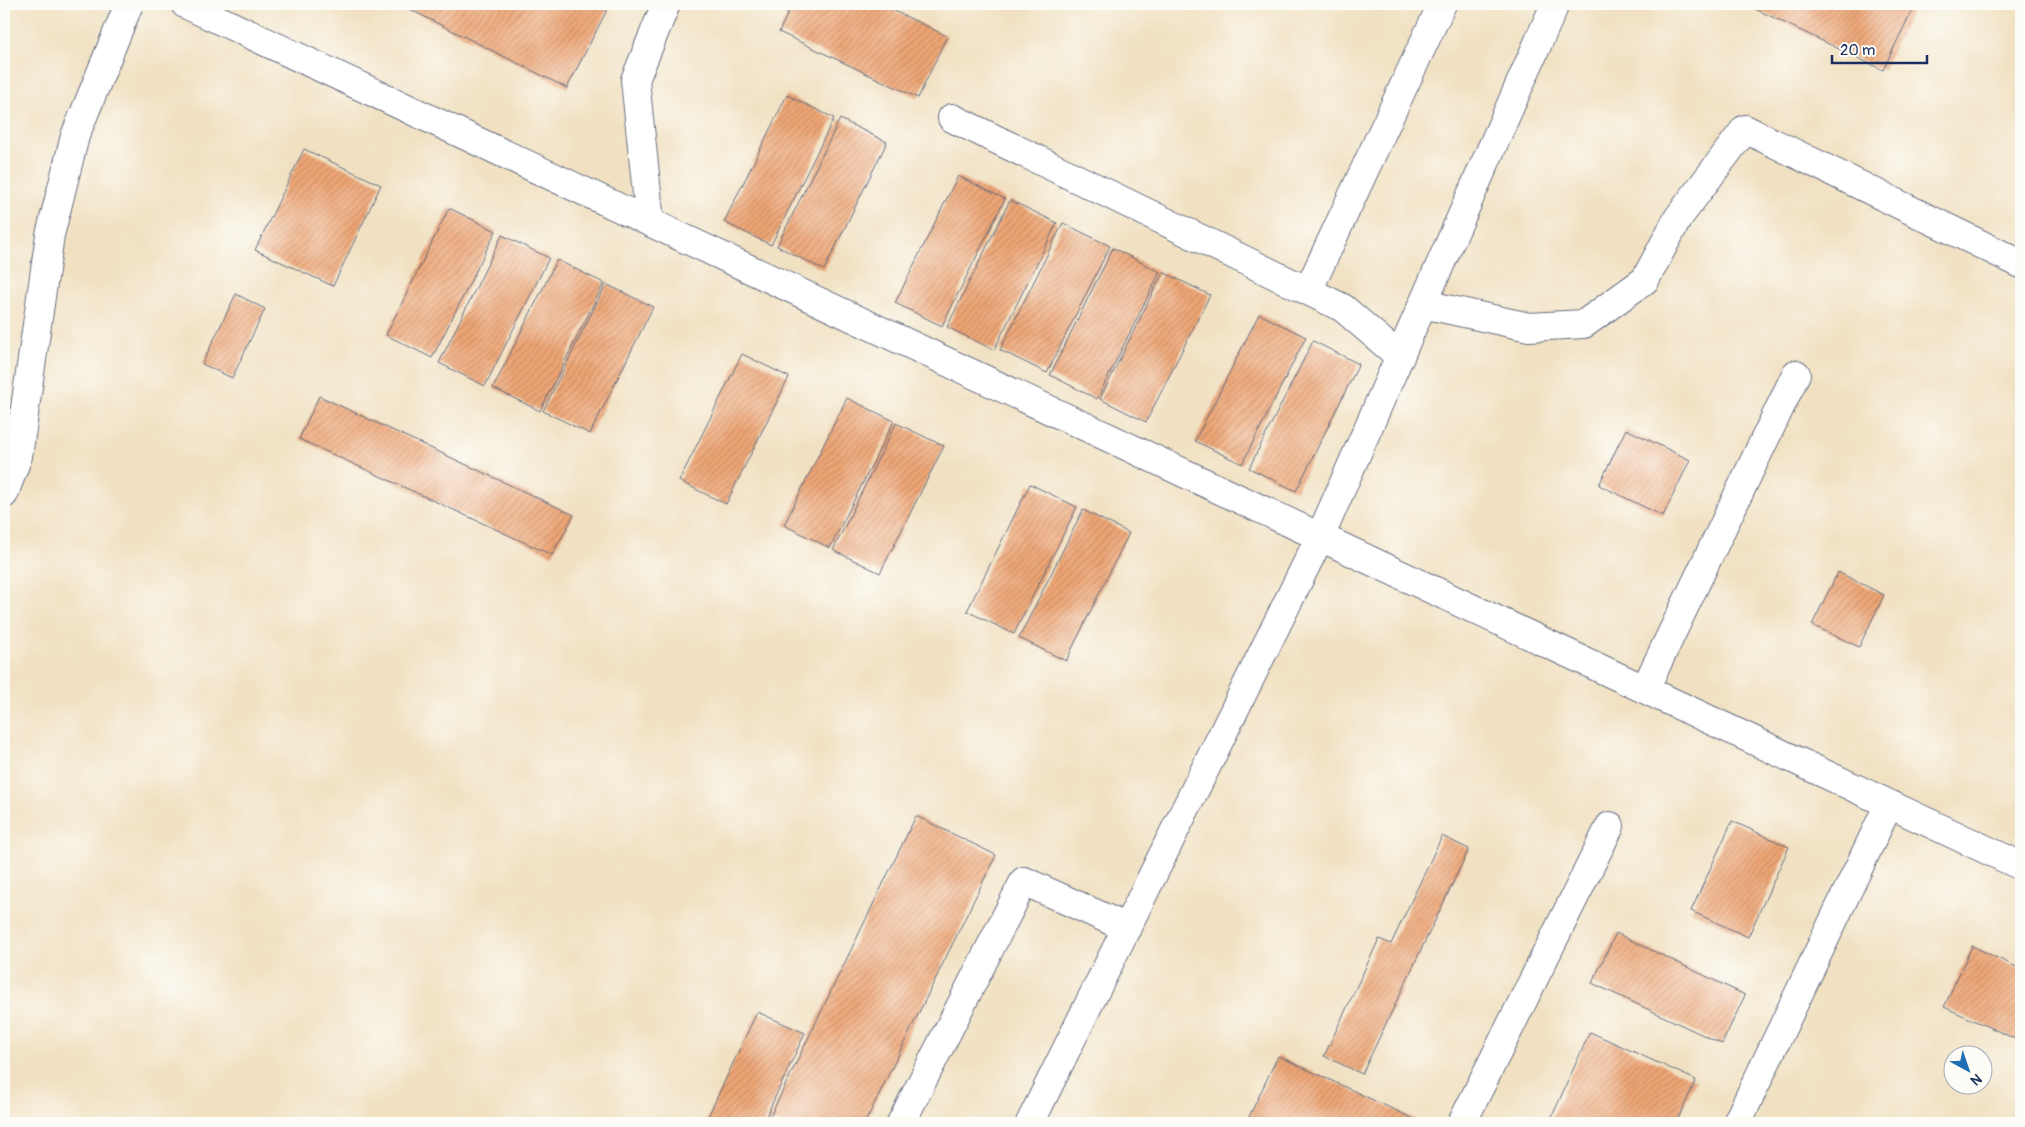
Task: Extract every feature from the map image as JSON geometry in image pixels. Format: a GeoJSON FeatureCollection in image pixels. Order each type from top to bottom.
{"type":"FeatureCollection","features":[{"type":"Feature","properties":{"kind":"lane"},"geometry":{"type":"LineString","coordinates":[[4,494],[18,456],[50,235],[75,136],[129,4]]}},
{"type":"Feature","properties":{"kind":"lane"},"geometry":{"type":"LineString","coordinates":[[185,4],[2021,866]]}},
{"type":"Feature","properties":{"kind":"lane"},"geometry":{"type":"LineString","coordinates":[[650,222],[635,80],[666,4]]}},
{"type":"Feature","properties":{"kind":"lane"},"geometry":{"type":"LineString","coordinates":[[1308,290],[1442,4]]}},
{"type":"Feature","properties":{"kind":"lane"},"geometry":{"type":"LineString","coordinates":[[1030,1123],[1320,537],[1553,9]]}},
{"type":"Feature","properties":{"kind":"lane"},"geometry":{"type":"LineString","coordinates":[[952,118],[1343,308],[1400,357]]}},
{"type":"Feature","properties":{"kind":"lane"},"geometry":{"type":"LineString","coordinates":[[1423,304],[1529,327],[1584,324],[1645,280],[1678,218],[1746,129],[2021,264]]}},
{"type":"Feature","properties":{"kind":"lane"},"geometry":{"type":"LineString","coordinates":[[1645,690],[1796,374]]}},
{"type":"Feature","properties":{"kind":"lane"},"geometry":{"type":"LineString","coordinates":[[1737,1123],[1889,804]]}},
{"type":"Feature","properties":{"kind":"lane"},"geometry":{"type":"LineString","coordinates":[[1462,1123],[1610,826]]}},
{"type":"Feature","properties":{"kind":"lane"},"geometry":{"type":"LineString","coordinates":[[902,1123],[1024,881],[1127,928]]}},
{"type":"Feature","properties":{"kind":"building"},"geometry":{"type":"Polygon","coordinates":[[[399,4],[610,4],[567,88],[399,4]]]}},
{"type":"Feature","properties":{"kind":"building"},"geometry":{"type":"Polygon","coordinates":[[[792,4],[880,4],[947,36],[918,98],[779,32],[792,4]]]}},
{"type":"Feature","properties":{"kind":"building"},"geometry":{"type":"Polygon","coordinates":[[[1745,4],[1915,4],[1883,70],[1745,4]]]}},
{"type":"Feature","properties":{"kind":"building"},"geometry":{"type":"Polygon","coordinates":[[[787,95],[834,118],[771,245],[724,222],[787,95]]]}},
{"type":"Feature","properties":{"kind":"building"},"geometry":{"type":"Polygon","coordinates":[[[840,119],[887,142],[824,270],[777,246],[840,119]]]}},
{"type":"Feature","properties":{"kind":"building"},"geometry":{"type":"Polygon","coordinates":[[[304,149],[381,185],[333,286],[255,250],[304,149]]]}},
{"type":"Feature","properties":{"kind":"building"},"geometry":{"type":"Polygon","coordinates":[[[958,176],[1005,199],[942,326],[895,303],[958,176]]]}},
{"type":"Feature","properties":{"kind":"building"},"geometry":{"type":"Polygon","coordinates":[[[1010,200],[1057,223],[994,350],[947,327],[1010,200]]]}},
{"type":"Feature","properties":{"kind":"building"},"geometry":{"type":"Polygon","coordinates":[[[449,208],[496,231],[432,358],[386,335],[449,208]]]}},
{"type":"Feature","properties":{"kind":"building"},"geometry":{"type":"Polygon","coordinates":[[[1063,223],[1110,246],[1047,373],[1000,350],[1063,223]]]}},
{"type":"Feature","properties":{"kind":"building"},"geometry":{"type":"Polygon","coordinates":[[[502,235],[549,258],[485,386],[439,363],[502,235]]]}},
{"type":"Feature","properties":{"kind":"building"},"geometry":{"type":"Polygon","coordinates":[[[1113,248],[1160,272],[1097,399],[1050,375],[1113,248]]]}},
{"type":"Feature","properties":{"kind":"building"},"geometry":{"type":"Polygon","coordinates":[[[557,260],[604,283],[540,411],[493,388],[557,260]]]}},
{"type":"Feature","properties":{"kind":"building"},"geometry":{"type":"Polygon","coordinates":[[[1163,272],[1210,295],[1146,422],[1100,399],[1163,272]]]}},
{"type":"Feature","properties":{"kind":"building"},"geometry":{"type":"Polygon","coordinates":[[[606,284],[653,307],[590,434],[543,411],[606,284]]]}},
{"type":"Feature","properties":{"kind":"building"},"geometry":{"type":"Polygon","coordinates":[[[236,294],[265,309],[232,378],[202,364],[236,294]]]}},
{"type":"Feature","properties":{"kind":"building"},"geometry":{"type":"Polygon","coordinates":[[[1259,314],[1306,337],[1242,464],[1195,441],[1259,314]]]}},
{"type":"Feature","properties":{"kind":"building"},"geometry":{"type":"Polygon","coordinates":[[[1313,341],[1359,364],[1296,491],[1249,468],[1313,341]]]}},
{"type":"Feature","properties":{"kind":"building"},"geometry":{"type":"Polygon","coordinates":[[[742,354],[789,377],[726,504],[679,481],[742,354]]]}},
{"type":"Feature","properties":{"kind":"building"},"geometry":{"type":"Polygon","coordinates":[[[319,396],[574,515],[552,555],[299,439],[319,396]]]}},
{"type":"Feature","properties":{"kind":"building"},"geometry":{"type":"Polygon","coordinates":[[[847,398],[894,421],[830,548],[784,525],[847,398]]]}},
{"type":"Feature","properties":{"kind":"building"},"geometry":{"type":"Polygon","coordinates":[[[896,423],[944,446],[880,573],[833,550],[896,423]]]}},
{"type":"Feature","properties":{"kind":"building"},"geometry":{"type":"Polygon","coordinates":[[[1626,429],[1690,460],[1663,516],[1599,485],[1626,429]]]}},
{"type":"Feature","properties":{"kind":"building"},"geometry":{"type":"Polygon","coordinates":[[[1030,484],[1077,507],[1014,634],[967,611],[1030,484]]]}},
{"type":"Feature","properties":{"kind":"building"},"geometry":{"type":"Polygon","coordinates":[[[1083,510],[1129,533],[1066,661],[1019,638],[1083,510]]]}},
{"type":"Feature","properties":{"kind":"building"},"geometry":{"type":"Polygon","coordinates":[[[1838,572],[1884,595],[1859,647],[1812,625],[1838,572]]]}},
{"type":"Feature","properties":{"kind":"building"},"geometry":{"type":"Polygon","coordinates":[[[916,816],[996,855],[865,1123],[767,1123],[916,816]]]}},
{"type":"Feature","properties":{"kind":"building"},"geometry":{"type":"Polygon","coordinates":[[[1732,821],[1789,847],[1748,937],[1691,911],[1732,821]]]}},
{"type":"Feature","properties":{"kind":"building"},"geometry":{"type":"Polygon","coordinates":[[[1442,836],[1469,849],[1362,1074],[1324,1056],[1379,939],[1391,944],[1442,836]]]}},
{"type":"Feature","properties":{"kind":"building"},"geometry":{"type":"Polygon","coordinates":[[[1616,933],[1745,995],[1722,1044],[1592,983],[1616,933]]]}},
{"type":"Feature","properties":{"kind":"building"},"geometry":{"type":"Polygon","coordinates":[[[1972,946],[2021,969],[2020,1041],[1944,1007],[1972,946]]]}},
{"type":"Feature","properties":{"kind":"building"},"geometry":{"type":"Polygon","coordinates":[[[757,1012],[805,1033],[763,1123],[705,1123],[757,1012]]]}},
{"type":"Feature","properties":{"kind":"building"},"geometry":{"type":"Polygon","coordinates":[[[1590,1032],[1696,1080],[1676,1123],[1549,1123],[1590,1032]]]}},
{"type":"Feature","properties":{"kind":"building"},"geometry":{"type":"Polygon","coordinates":[[[1278,1056],[1423,1123],[1246,1123],[1278,1056]]]}}]}
